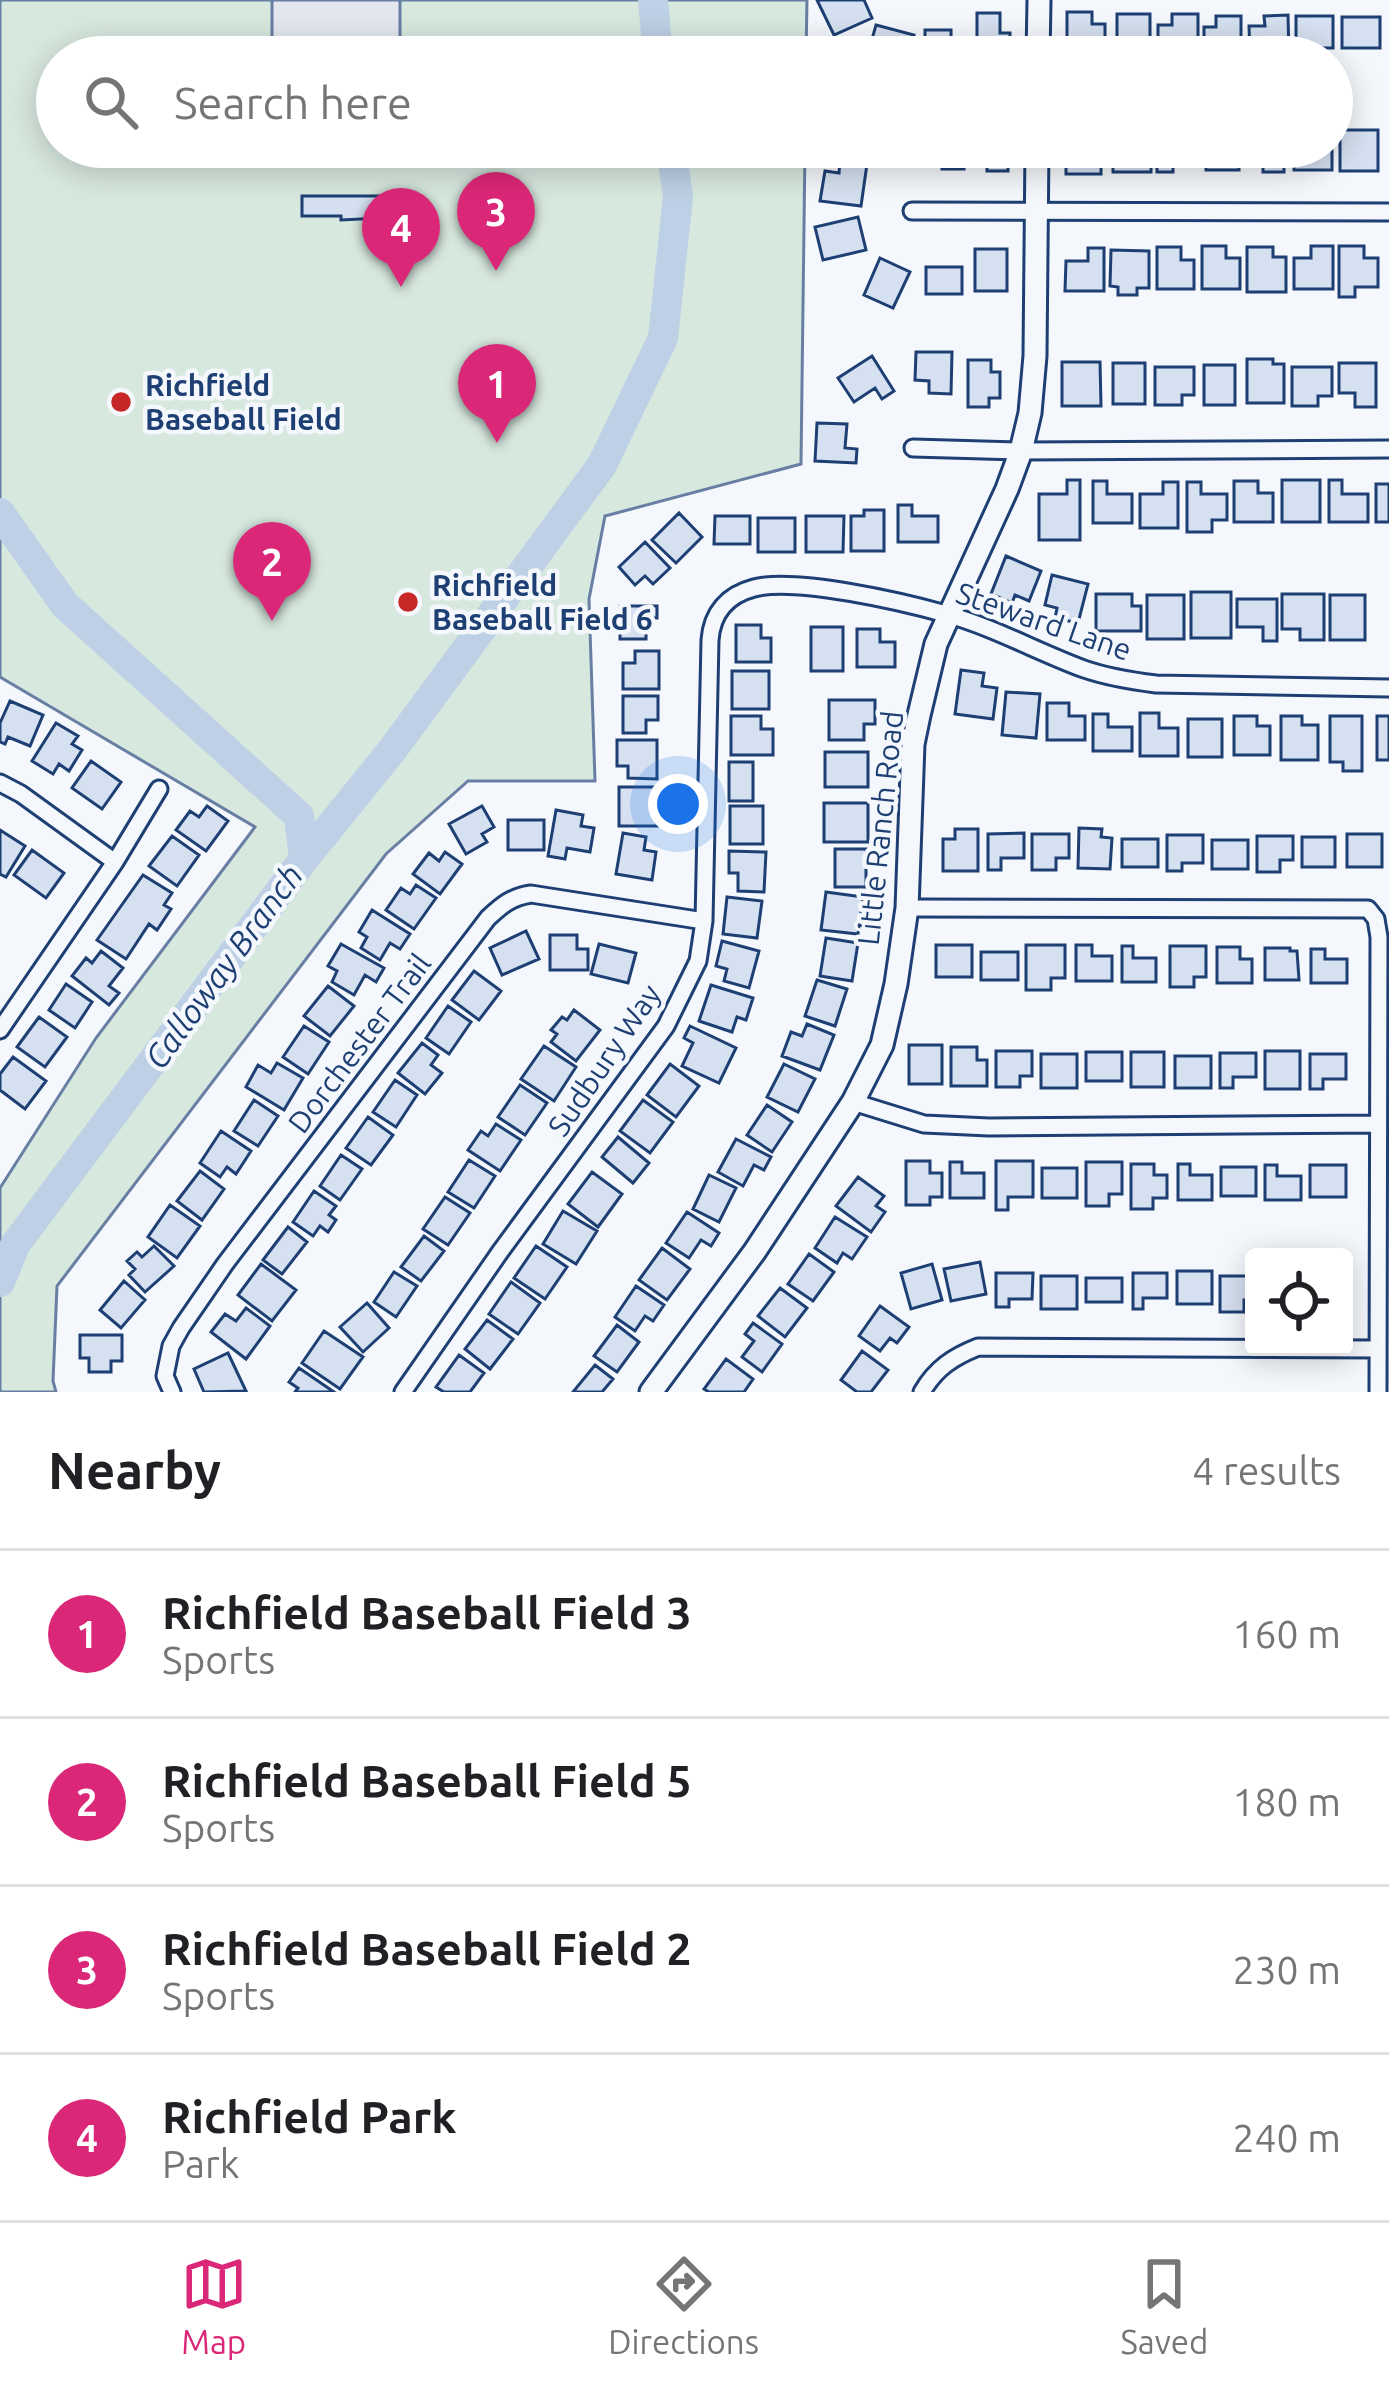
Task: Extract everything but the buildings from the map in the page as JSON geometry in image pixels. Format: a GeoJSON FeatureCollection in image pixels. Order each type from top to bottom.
{"type":"FeatureCollection","features":[{"type":"Feature","properties":{"kind":"street"},"geometry":{"type":"LineString","coordinates":[[1038,36],[1039,0]]}},
{"type":"Feature","properties":{"kind":"street","name":"Little Ranch Road"},"geometry":{"type":"LineString","coordinates":[[652,1392],[755,1251],[853,1102],[882,1045],[907,908],[913,744],[936,644],[1022,451],[1034,382],[1037,168]]}},
{"type":"Feature","properties":{"kind":"street"},"geometry":{"type":"LineString","coordinates":[[912,211],[1389,212]]}},
{"type":"Feature","properties":{"kind":"street"},"geometry":{"type":"LineString","coordinates":[[913,448],[1389,449]]}},
{"type":"Feature","properties":{"kind":"street","name":"Steward Lane"},"geometry":{"type":"LineString","coordinates":[[754,588],[824,588],[949,614],[1087,670],[1128,681],[1389,688]]}},
{"type":"Feature","properties":{"kind":"street","name":"Sudbury Way"},"geometry":{"type":"LineString","coordinates":[[403,1392],[666,1025],[698,961],[704,921],[711,623],[724,604],[754,588]]}},
{"type":"Feature","properties":{"kind":"street"},"geometry":{"type":"LineString","coordinates":[[0,783],[115,862]]}},
{"type":"Feature","properties":{"kind":"street"},"geometry":{"type":"LineString","coordinates":[[0,1030],[159,789]]}},
{"type":"Feature","properties":{"kind":"street","name":"Dorchester Trail"},"geometry":{"type":"LineString","coordinates":[[172,1392],[165,1376],[171,1346],[181,1328],[502,904],[514,896],[531,894],[704,921]]}},
{"type":"Feature","properties":{"kind":"street"},"geometry":{"type":"LineString","coordinates":[[907,908],[1368,909],[1376,919],[1379,937],[1378,1392]]}},
{"type":"Feature","properties":{"kind":"street"},"geometry":{"type":"LineString","coordinates":[[853,1102],[925,1124],[989,1127],[1378,1124]]}},
{"type":"Feature","properties":{"kind":"street"},"geometry":{"type":"LineString","coordinates":[[922,1392],[932,1375],[953,1357],[978,1347],[1378,1349]]}},
{"type":"Feature","properties":{"kind":"shaded area"},"geometry":{"type":"Polygon","coordinates":[[[0,0],[807,0],[806,36],[36,36],[36,168],[805,168],[801,464],[605,516],[589,599],[595,781],[468,781],[386,854],[57,1286],[56,1392],[0,1392],[0,1188],[96,1038],[255,827],[0,677],[0,0]]]}},
{"type":"Feature","properties":{"kind":"shaded area"},"geometry":{"type":"Polygon","coordinates":[[[272,0],[400,0],[400,36],[272,36],[272,0]]]}},
{"type":"Feature","properties":{"kind":"waterway"},"geometry":{"type":"LineString","coordinates":[[653,0],[656,36]]}},
{"type":"Feature","properties":{"kind":"waterway"},"geometry":{"type":"LineString","coordinates":[[0,1282],[15,1245],[304,859],[393,749],[602,465],[663,338],[678,197],[674,168]]}},
{"type":"Feature","properties":{"kind":"waterway","name":"Calloway Branch"},"geometry":{"type":"LineString","coordinates":[[0,513],[65,605],[299,816],[304,859]]}},
{"type":"Feature","properties":{"kind":"place","name":"Richfield Baseball Field 2"},"geometry":{"type":"Point","coordinates":[496,271]}},
{"type":"Feature","properties":{"kind":"place","name":"Richfield Park"},"geometry":{"type":"Point","coordinates":[401,287]}},
{"type":"Feature","properties":{"kind":"place","name":"Richfield Baseball Field"},"geometry":{"type":"Point","coordinates":[121,402]}},
{"type":"Feature","properties":{"kind":"place","name":"Richfield Baseball Field 3"},"geometry":{"type":"Point","coordinates":[497,443]}},
{"type":"Feature","properties":{"kind":"place","name":"Richfield Baseball Field 6"},"geometry":{"type":"Point","coordinates":[408,602]}},
{"type":"Feature","properties":{"kind":"place","name":"Richfield Baseball Field 5"},"geometry":{"type":"Point","coordinates":[272,621]}}]}
